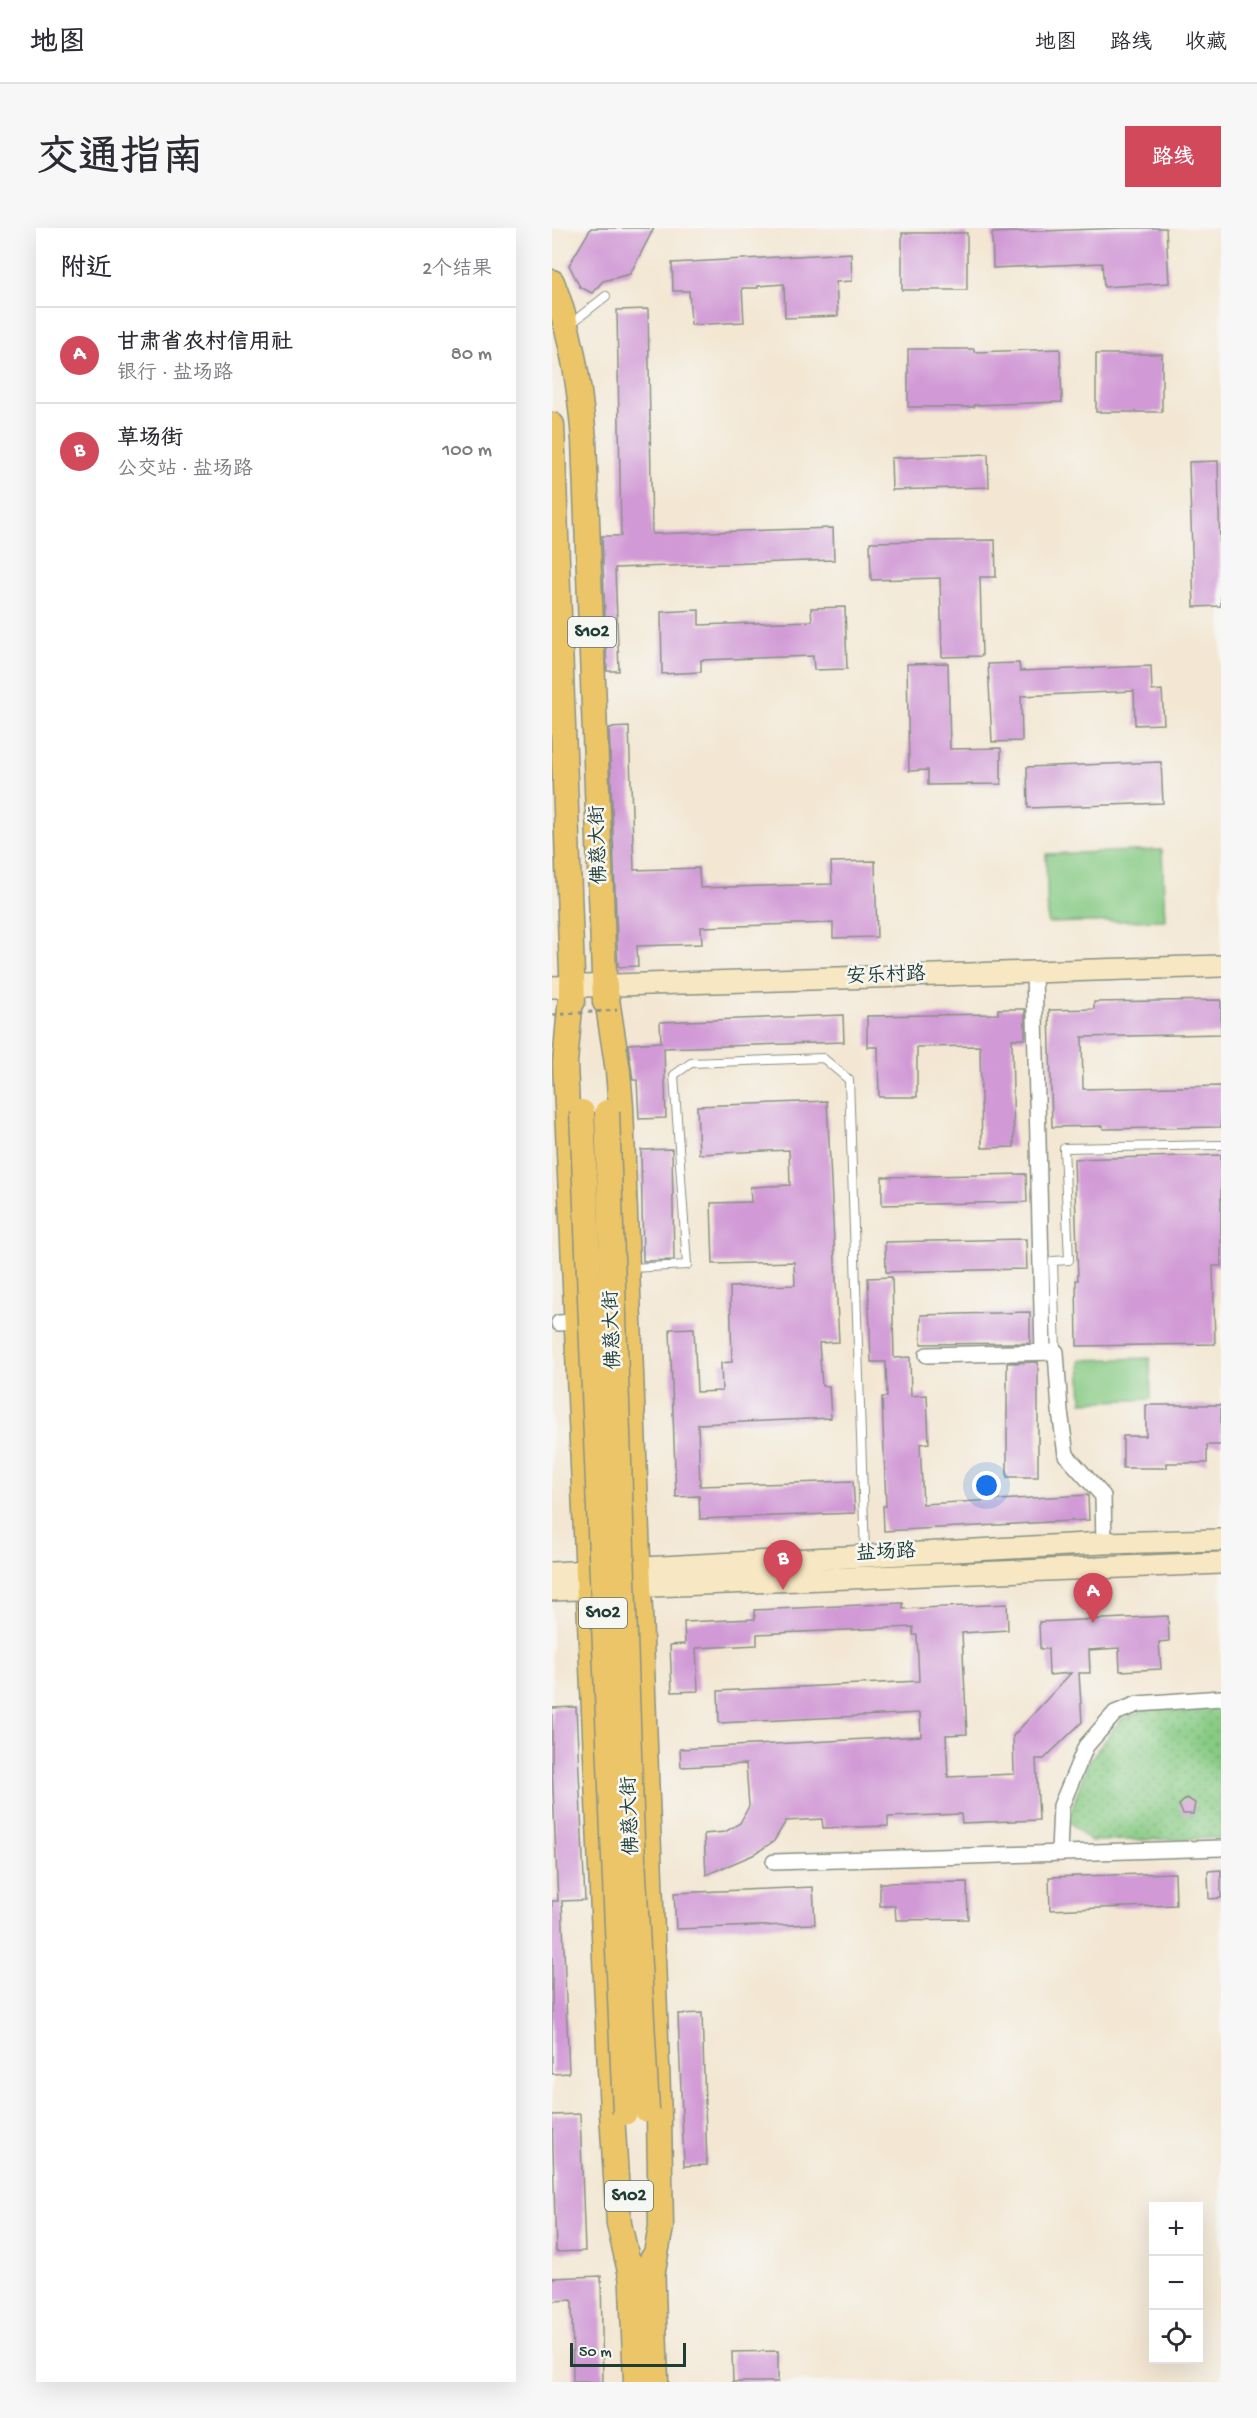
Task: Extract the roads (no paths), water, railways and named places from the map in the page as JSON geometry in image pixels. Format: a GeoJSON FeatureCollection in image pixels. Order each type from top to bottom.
{"type":"FeatureCollection","features":[{"type":"Feature","properties":{"kind":"main road","name":"佛慈大街"},"geometry":{"type":"LineString","coordinates":[[552,282],[566,327],[581,399],[586,472],[632,1840],[636,2111]]}},
{"type":"Feature","properties":{"kind":"main road","name":"佛慈大街"},"geometry":{"type":"LineString","coordinates":[[552,425],[558,555],[562,987],[582,1112],[636,2111],[642,2278],[636,2382]]}},
{"type":"Feature","properties":{"kind":"main road","name":"安乐村路"},"geometry":{"type":"LineString","coordinates":[[562,987],[1221,966]]}},
{"type":"Feature","properties":{"kind":"main road"},"geometry":{"type":"LineString","coordinates":[[605,986],[621,1107],[659,2118],[661,2227],[642,2278]]}},
{"type":"Feature","properties":{"kind":"main road"},"geometry":{"type":"LineString","coordinates":[[562,987],[565,1063],[567,1323],[587,1580],[612,2114],[620,2224],[642,2278]]}},
{"type":"Feature","properties":{"kind":"main road","name":"盐场路"},"geometry":{"type":"LineString","coordinates":[[639,1577],[865,1555],[1104,1543],[1221,1540]]}},
{"type":"Feature","properties":{"kind":"main road","name":"盐场路"},"geometry":{"type":"LineString","coordinates":[[552,1590],[587,1580],[639,1577],[1221,1563]]}},
{"type":"Feature","properties":{"kind":"main road","name":"盐场路"},"geometry":{"type":"LineString","coordinates":[[552,1573],[587,1580]]}},
{"type":"Feature","properties":{"kind":"main road","name":"佛慈大街"},"geometry":{"type":"LineString","coordinates":[[642,2278],[656,2382]]}},
{"type":"Feature","properties":{"kind":"street"},"geometry":{"type":"LineString","coordinates":[[1034,972],[1050,1352],[1066,1455],[1103,1496],[1104,1543]]}},
{"type":"Feature","properties":{"kind":"street"},"geometry":{"type":"LineString","coordinates":[[927,1355],[1050,1352]]}},
{"type":"Feature","properties":{"kind":"street"},"geometry":{"type":"LineString","coordinates":[[1059,1852],[1061,1806],[1069,1786],[1086,1746],[1115,1713],[1138,1704],[1221,1698]]}},
{"type":"Feature","properties":{"kind":"street"},"geometry":{"type":"LineString","coordinates":[[774,1862],[1221,1848]]}},
{"type":"Feature","properties":{"kind":"lane"},"geometry":{"type":"LineString","coordinates":[[566,327],[606,296]]}},
{"type":"Feature","properties":{"kind":"lane"},"geometry":{"type":"LineString","coordinates":[[627,1268],[687,1265],[674,1076],[691,1064],[823,1058],[849,1080],[865,1555]]}},
{"type":"Feature","properties":{"kind":"lane"},"geometry":{"type":"LineString","coordinates":[[1050,1352],[1053,1261],[1068,1260],[1064,1148],[1221,1145]]}},
{"type":"Feature","properties":{"kind":"place","name":"草场街"},"geometry":{"type":"Point","coordinates":[783,1590]}},
{"type":"Feature","properties":{"kind":"place","name":"甘肃省农村信用社"},"geometry":{"type":"Point","coordinates":[1093,1623]}}]}
